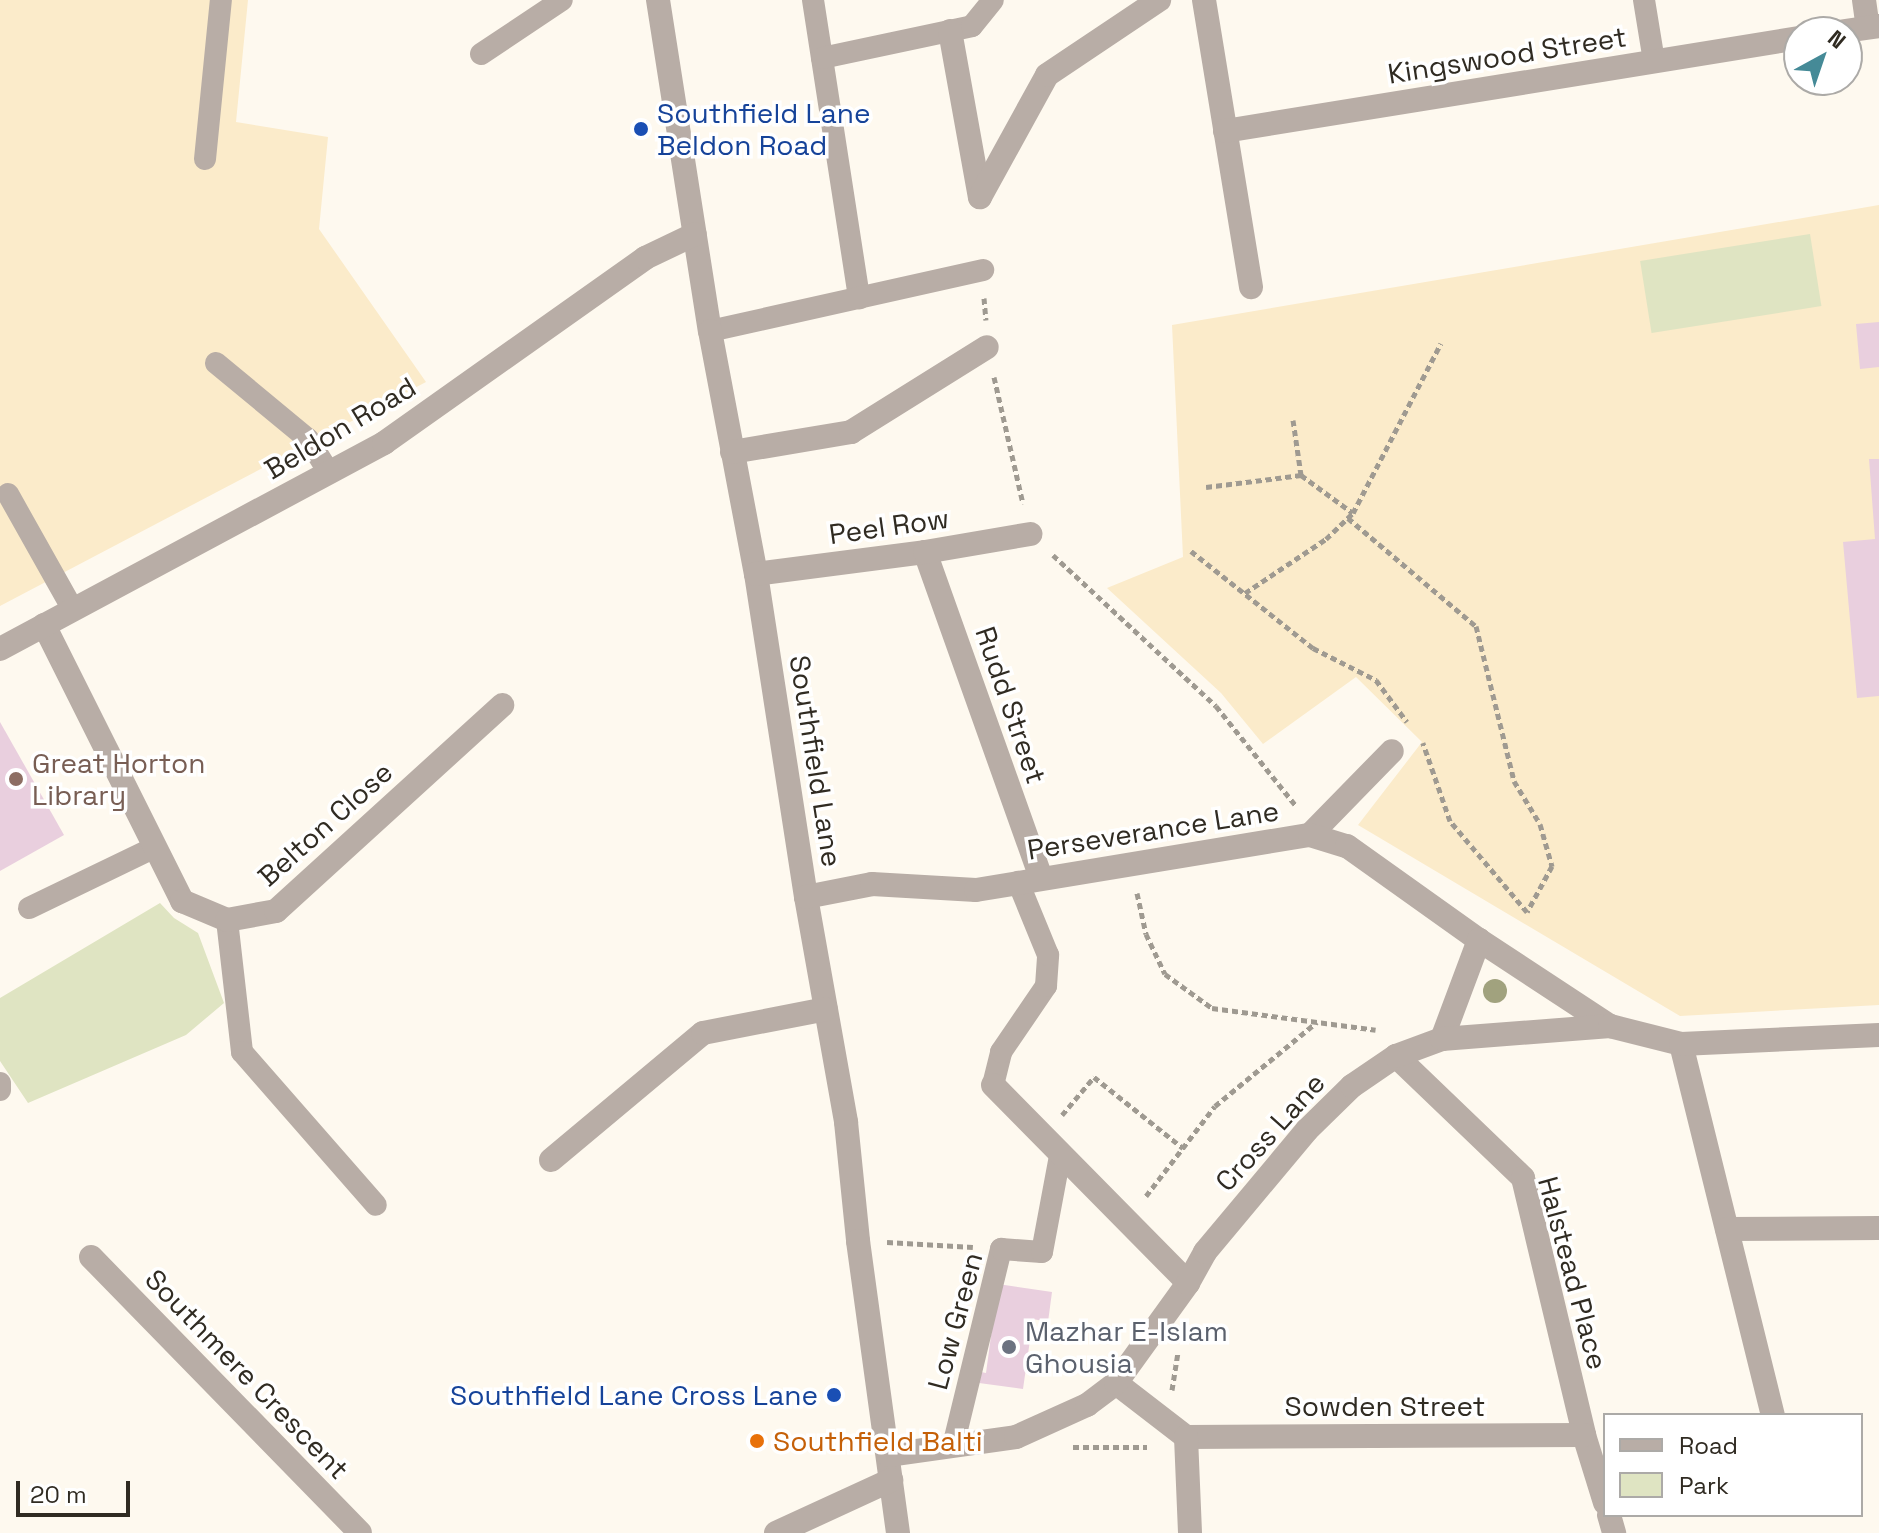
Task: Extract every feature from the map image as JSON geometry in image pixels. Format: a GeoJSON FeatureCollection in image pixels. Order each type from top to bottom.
{"type":"FeatureCollection","features":[{"type":"Feature","properties":{"kind":"street","name":"Southfield Lane"},"geometry":{"type":"LineString","coordinates":[[658,0],[710,331],[756,574],[806,897],[846,1122],[858,1241],[898,1533]]}},
{"type":"Feature","properties":{"kind":"street"},"geometry":{"type":"LineString","coordinates":[[950,31],[980,197],[1047,75],[1159,0]]}},
{"type":"Feature","properties":{"kind":"street"},"geometry":{"type":"LineString","coordinates":[[1204,0],[1251,287]]}},
{"type":"Feature","properties":{"kind":"street"},"geometry":{"type":"LineString","coordinates":[[1864,0],[1874,26]]}},
{"type":"Feature","properties":{"kind":"street","name":"Kingswood Street"},"geometry":{"type":"LineString","coordinates":[[1225,131],[1783,41]]}},
{"type":"Feature","properties":{"kind":"street","name":"Beldon Road"},"geometry":{"type":"LineString","coordinates":[[0,649],[384,443],[645,258],[695,234]]}},
{"type":"Feature","properties":{"kind":"street"},"geometry":{"type":"LineString","coordinates":[[732,452],[851,432],[987,347]]}},
{"type":"Feature","properties":{"kind":"street","name":"Peel Row"},"geometry":{"type":"LineString","coordinates":[[756,574],[925,552],[1030,534]]}},
{"type":"Feature","properties":{"kind":"street","name":"Rudd Street"},"geometry":{"type":"LineString","coordinates":[[925,552],[1029,880]]}},
{"type":"Feature","properties":{"kind":"street"},"geometry":{"type":"LineString","coordinates":[[44,625],[182,901],[227,920]]}},
{"type":"Feature","properties":{"kind":"street","name":"Belton Close"},"geometry":{"type":"LineString","coordinates":[[227,920],[276,911],[502,705]]}},
{"type":"Feature","properties":{"kind":"street"},"geometry":{"type":"LineString","coordinates":[[1310,835],[1392,751]]}},
{"type":"Feature","properties":{"kind":"street","name":"Perseverance Lane"},"geometry":{"type":"LineString","coordinates":[[806,897],[872,884],[976,890],[1310,835],[1347,846],[1479,940],[1610,1026]]}},
{"type":"Feature","properties":{"kind":"street"},"geometry":{"type":"LineString","coordinates":[[1442,1039],[1479,940]]}},
{"type":"Feature","properties":{"kind":"street"},"geometry":{"type":"LineString","coordinates":[[551,1160],[703,1033],[826,1009]]}},
{"type":"Feature","properties":{"kind":"street","name":"Cross Lane"},"geometry":{"type":"LineString","coordinates":[[888,1455],[1016,1437],[1087,1405],[1116,1383],[1188,1283],[1205,1252],[1307,1130],[1352,1086],[1396,1056],[1442,1039],[1610,1026],[1681,1044],[1879,1035]]}},
{"type":"Feature","properties":{"kind":"street"},"geometry":{"type":"LineString","coordinates":[[1681,1044],[1773,1413]]}},
{"type":"Feature","properties":{"kind":"street","name":"Halstead Place"},"geometry":{"type":"LineString","coordinates":[[1396,1056],[1523,1178],[1584,1435],[1603,1497]]}},
{"type":"Feature","properties":{"kind":"street"},"geometry":{"type":"LineString","coordinates":[[993,1085],[1188,1283]]}},
{"type":"Feature","properties":{"kind":"street"},"geometry":{"type":"LineString","coordinates":[[1727,1229],[1879,1228]]}},
{"type":"Feature","properties":{"kind":"street","name":"Southmere Crescent"},"geometry":{"type":"LineString","coordinates":[[91,1257],[360,1533]]}},
{"type":"Feature","properties":{"kind":"street"},"geometry":{"type":"LineString","coordinates":[[1116,1383],[1186,1437],[1190,1533]]}},
{"type":"Feature","properties":{"kind":"street","name":"Sowden Street"},"geometry":{"type":"LineString","coordinates":[[1186,1437],[1584,1435]]}},
{"type":"Feature","properties":{"kind":"street"},"geometry":{"type":"LineString","coordinates":[[776,1533],[891,1480]]}},
{"type":"Feature","properties":{"kind":"lane"},"geometry":{"type":"LineString","coordinates":[[205,159],[221,0]]}},
{"type":"Feature","properties":{"kind":"lane"},"geometry":{"type":"LineString","coordinates":[[481,54],[562,0]]}},
{"type":"Feature","properties":{"kind":"lane"},"geometry":{"type":"LineString","coordinates":[[813,0],[859,298]]}},
{"type":"Feature","properties":{"kind":"lane"},"geometry":{"type":"LineString","coordinates":[[822,58],[972,26],[993,0]]}},
{"type":"Feature","properties":{"kind":"lane"},"geometry":{"type":"LineString","coordinates":[[1644,0],[1654,61]]}},
{"type":"Feature","properties":{"kind":"lane"},"geometry":{"type":"LineString","coordinates":[[710,331],[983,270]]}},
{"type":"Feature","properties":{"kind":"lane"},"geometry":{"type":"LineString","coordinates":[[216,363],[308,439],[329,473]]}},
{"type":"Feature","properties":{"kind":"lane"},"geometry":{"type":"LineString","coordinates":[[8,494],[73,610]]}},
{"type":"Feature","properties":{"kind":"lane"},"geometry":{"type":"LineString","coordinates":[[29,908],[155,847]]}},
{"type":"Feature","properties":{"kind":"lane"},"geometry":{"type":"LineString","coordinates":[[993,1085],[1001,1052],[1046,986],[1048,955],[1029,880]]}},
{"type":"Feature","properties":{"kind":"lane"},"geometry":{"type":"LineString","coordinates":[[227,920],[242,1052],[376,1205]]}},
{"type":"Feature","properties":{"kind":"lane"},"geometry":{"type":"LineString","coordinates":[[0,1083],[0,1090]]}},
{"type":"Feature","properties":{"kind":"lane","name":"Low Green"},"geometry":{"type":"LineString","coordinates":[[953,1446],[1001,1249],[1042,1252],[1060,1156]]}},
{"type":"Feature","properties":{"kind":"path"},"geometry":{"type":"LineString","coordinates":[[983,270],[987,347],[1030,534],[1216,706],[1296,806],[1310,835]]}},
{"type":"Feature","properties":{"kind":"path"},"geometry":{"type":"LineString","coordinates":[[1245,593],[1326,539],[1350,515],[1441,343]]}},
{"type":"Feature","properties":{"kind":"path"},"geometry":{"type":"LineString","coordinates":[[1293,420],[1301,475],[1476,626],[1514,781],[1540,824],[1552,866],[1527,912],[1450,821],[1426,747],[1418,736]]}},
{"type":"Feature","properties":{"kind":"path"},"geometry":{"type":"LineString","coordinates":[[1206,487],[1301,475]]}},
{"type":"Feature","properties":{"kind":"path"},"geometry":{"type":"LineString","coordinates":[[1191,551],[1313,648],[1376,680],[1409,725]]}},
{"type":"Feature","properties":{"kind":"path"},"geometry":{"type":"LineString","coordinates":[[1131,865],[1146,934],[1165,974],[1212,1008],[1380,1030]]}},
{"type":"Feature","properties":{"kind":"path"},"geometry":{"type":"LineString","coordinates":[[1126,1222],[1215,1106],[1317,1022]]}},
{"type":"Feature","properties":{"kind":"path"},"geometry":{"type":"LineString","coordinates":[[1043,1138],[1094,1077],[1183,1148]]}},
{"type":"Feature","properties":{"kind":"path"},"geometry":{"type":"LineString","coordinates":[[858,1241],[1001,1249]]}},
{"type":"Feature","properties":{"kind":"path"},"geometry":{"type":"LineString","coordinates":[[1069,1447],[1161,1448],[1186,1437]]}},
{"type":"Feature","properties":{"kind":"shaded area"},"geometry":{"type":"Polygon","coordinates":[[[0,0],[248,0],[236,122],[328,137],[319,229],[426,382],[0,606],[0,0]]]}},
{"type":"Feature","properties":{"kind":"shaded area"},"geometry":{"type":"Polygon","coordinates":[[[1879,205],[1879,1005],[1680,1016],[1358,825],[1422,742],[1356,677],[1263,744],[1221,693],[1107,588],[1183,557],[1172,325],[1879,205]]]}},
{"type":"Feature","properties":{"kind":"green space"},"geometry":{"type":"Polygon","coordinates":[[[1810,234],[1821,306],[1652,333],[1640,261],[1810,234]]]}},
{"type":"Feature","properties":{"kind":"green space"},"geometry":{"type":"Polygon","coordinates":[[[160,903],[174,918],[198,933],[224,1003],[186,1035],[28,1103],[0,1061],[0,998],[160,903]]]}},
{"type":"Feature","properties":{"kind":"building"},"geometry":{"type":"Polygon","coordinates":[[[1879,322],[1879,367],[1860,369],[1856,324],[1879,322]]]}},
{"type":"Feature","properties":{"kind":"building"},"geometry":{"type":"Polygon","coordinates":[[[1869,459],[1879,459],[1879,696],[1857,698],[1843,542],[1875,539],[1869,459]]]}},
{"type":"Feature","properties":{"kind":"building","name":"Great Horton Library"},"geometry":{"type":"Polygon","coordinates":[[[0,722],[64,835],[0,871],[0,722]]]}},
{"type":"Feature","properties":{"kind":"building","name":"Mazhar E-Islam Ghousia"},"geometry":{"type":"Polygon","coordinates":[[[998,1284],[1052,1292],[1048,1322],[1033,1319],[1023,1389],[979,1383],[981,1372],[986,1373],[998,1284]]]}},
{"type":"Feature","properties":{"kind":"place","name":"Southfield Lane Beldon Road"},"geometry":{"type":"Point","coordinates":[641,129]}},
{"type":"Feature","properties":{"kind":"place","name":"Great Horton Library"},"geometry":{"type":"Point","coordinates":[16,779]}},
{"type":"Feature","properties":{"kind":"place","name":"Mazhar E-Islam Ghousia"},"geometry":{"type":"Point","coordinates":[1009,1347]}},
{"type":"Feature","properties":{"kind":"place","name":"Southfield Lane Cross Lane"},"geometry":{"type":"Point","coordinates":[834,1395]}},
{"type":"Feature","properties":{"kind":"place","name":"Southfield Balti"},"geometry":{"type":"Point","coordinates":[757,1441]}}]}
